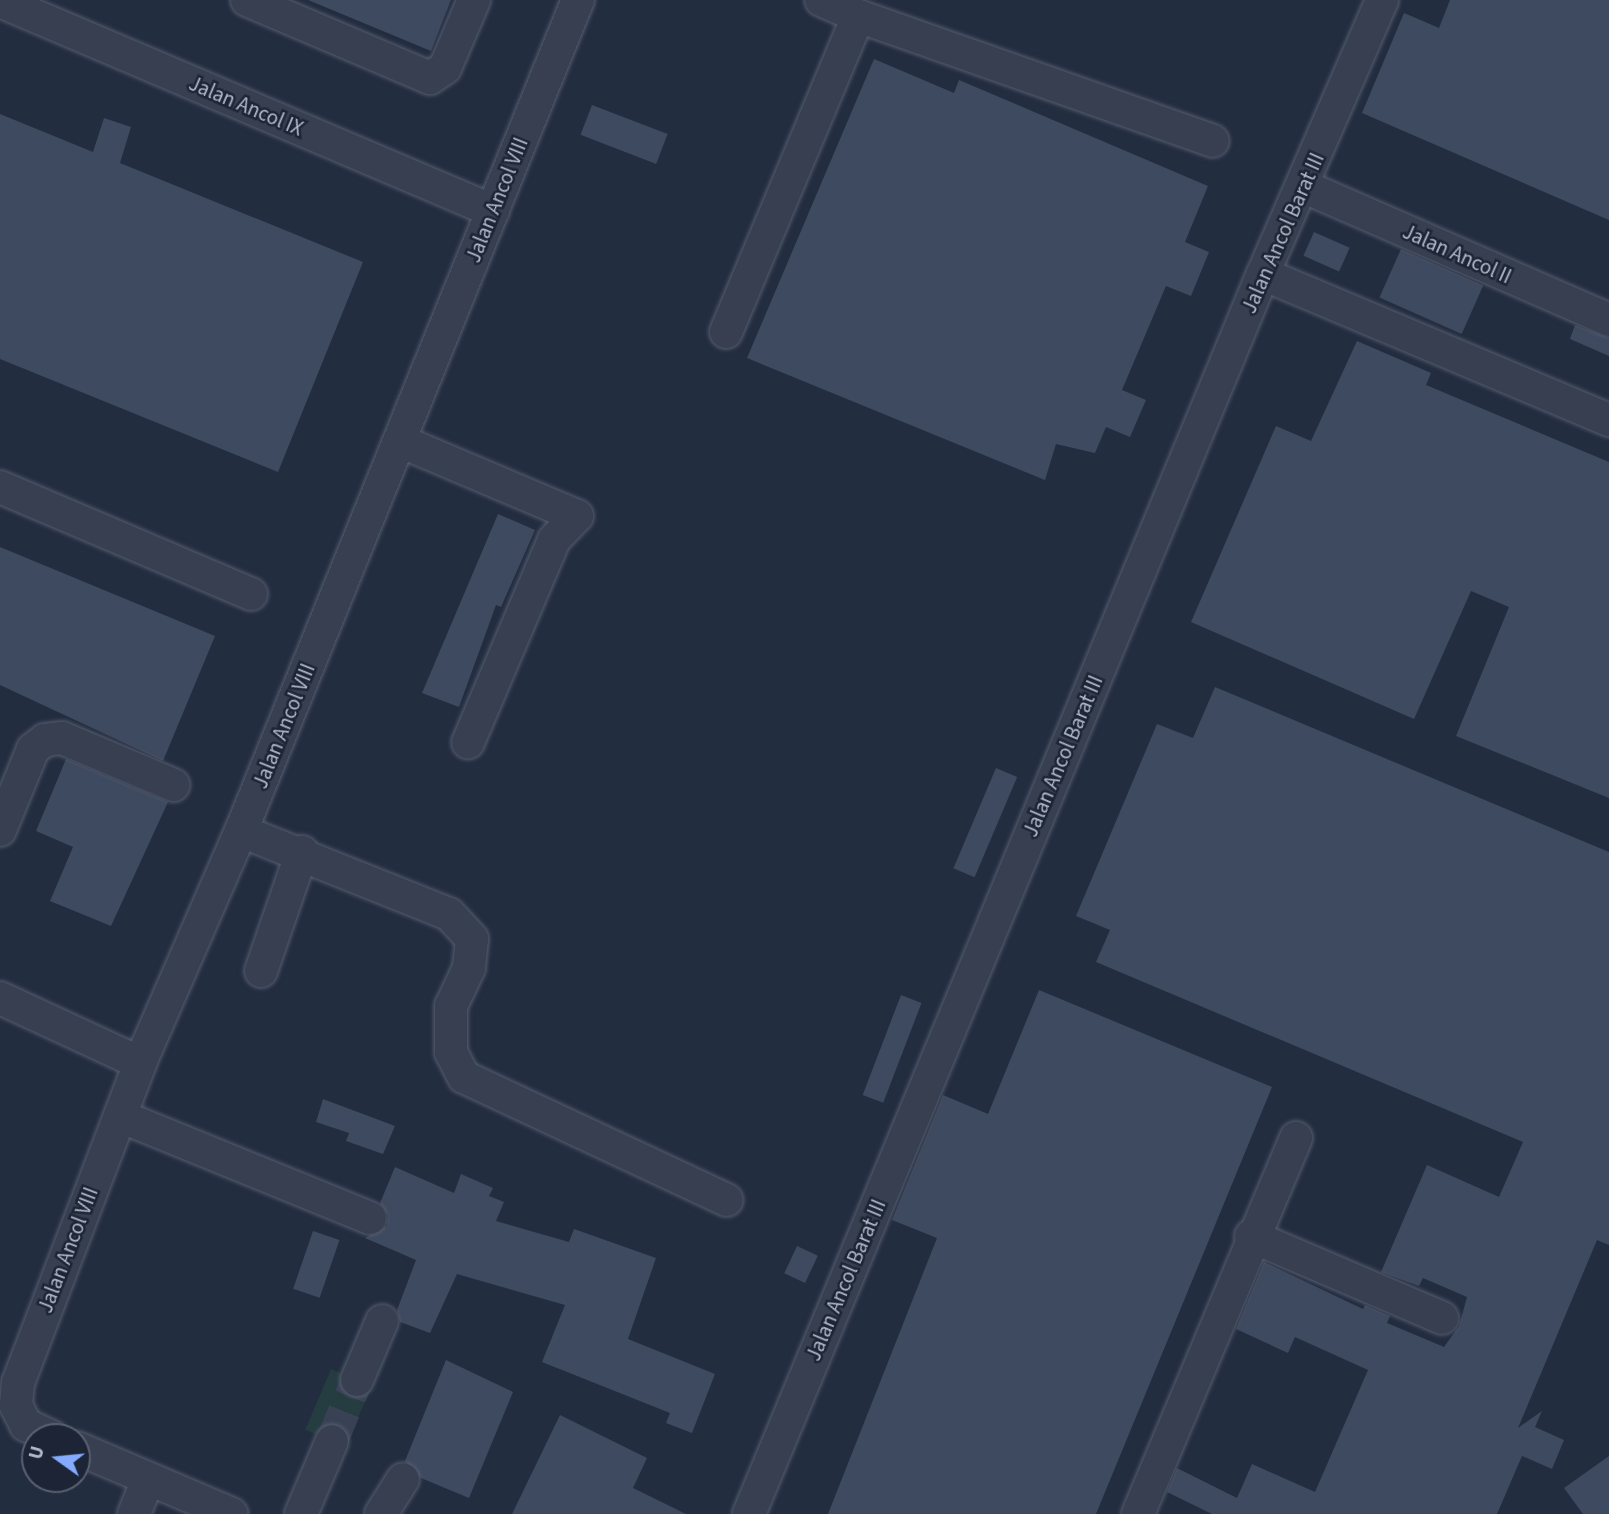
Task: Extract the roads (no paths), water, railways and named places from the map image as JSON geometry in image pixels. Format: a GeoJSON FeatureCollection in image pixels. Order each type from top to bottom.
{"type":"FeatureCollection","features":[{"type":"Feature","properties":{"kind":"street"},"geometry":{"type":"LineString","coordinates":[[247,0],[430,78],[445,68],[474,0]]}},
{"type":"Feature","properties":{"kind":"street","name":"Jalan Ancol VIII"},"geometry":{"type":"LineString","coordinates":[[25,1423],[16,1405],[18,1383],[140,1063],[241,831],[578,0]]}},
{"type":"Feature","properties":{"kind":"street"},"geometry":{"type":"LineString","coordinates":[[821,0],[858,16],[1213,141]]}},
{"type":"Feature","properties":{"kind":"street","name":"Jalan Ancol Barat III"},"geometry":{"type":"LineString","coordinates":[[749,1514],[1263,274],[1305,187],[1382,0]]}},
{"type":"Feature","properties":{"kind":"street","name":"Jalan Ancol IX"},"geometry":{"type":"LineString","coordinates":[[0,1],[493,211]]}},
{"type":"Feature","properties":{"kind":"street"},"geometry":{"type":"LineString","coordinates":[[726,332],[858,16]]}},
{"type":"Feature","properties":{"kind":"street","name":"Jalan Ancol II"},"geometry":{"type":"LineString","coordinates":[[1305,187],[1609,320]]}},
{"type":"Feature","properties":{"kind":"street"},"geometry":{"type":"LineString","coordinates":[[1263,274],[1609,420]]}},
{"type":"Feature","properties":{"kind":"street"},"geometry":{"type":"LineString","coordinates":[[400,441],[577,516],[554,540],[468,743]]}},
{"type":"Feature","properties":{"kind":"street"},"geometry":{"type":"LineString","coordinates":[[0,487],[251,594]]}},
{"type":"Feature","properties":{"kind":"street"},"geometry":{"type":"LineString","coordinates":[[0,830],[33,749],[45,740],[62,738],[173,785]]}},
{"type":"Feature","properties":{"kind":"street"},"geometry":{"type":"LineString","coordinates":[[241,831],[302,852],[449,914],[472,939],[470,968],[452,1006],[451,1052],[464,1077],[727,1200]]}},
{"type":"Feature","properties":{"kind":"street"},"geometry":{"type":"LineString","coordinates":[[261,971],[302,852]]}},
{"type":"Feature","properties":{"kind":"street"},"geometry":{"type":"LineString","coordinates":[[0,998],[140,1063]]}},
{"type":"Feature","properties":{"kind":"street"},"geometry":{"type":"LineString","coordinates":[[120,1116],[370,1217]]}},
{"type":"Feature","properties":{"kind":"street"},"geometry":{"type":"LineString","coordinates":[[1138,1514],[1251,1236],[1296,1139]]}},
{"type":"Feature","properties":{"kind":"street"},"geometry":{"type":"LineString","coordinates":[[1251,1236],[1442,1318]]}},
{"type":"Feature","properties":{"kind":"street"},"geometry":{"type":"LineString","coordinates":[[357,1380],[382,1321]]}},
{"type":"Feature","properties":{"kind":"street"},"geometry":{"type":"LineString","coordinates":[[301,1514],[332,1440]]}},
{"type":"Feature","properties":{"kind":"street"},"geometry":{"type":"LineString","coordinates":[[91,1454],[232,1514]]}},
{"type":"Feature","properties":{"kind":"street"},"geometry":{"type":"LineString","coordinates":[[134,1514],[148,1479]]}},
{"type":"Feature","properties":{"kind":"street"},"geometry":{"type":"LineString","coordinates":[[381,1514],[402,1479]]}},
{"type":"Feature","properties":{"kind":"tunnel"},"geometry":{"type":"LineString","coordinates":[[332,1441],[357,1380]]}}]}
